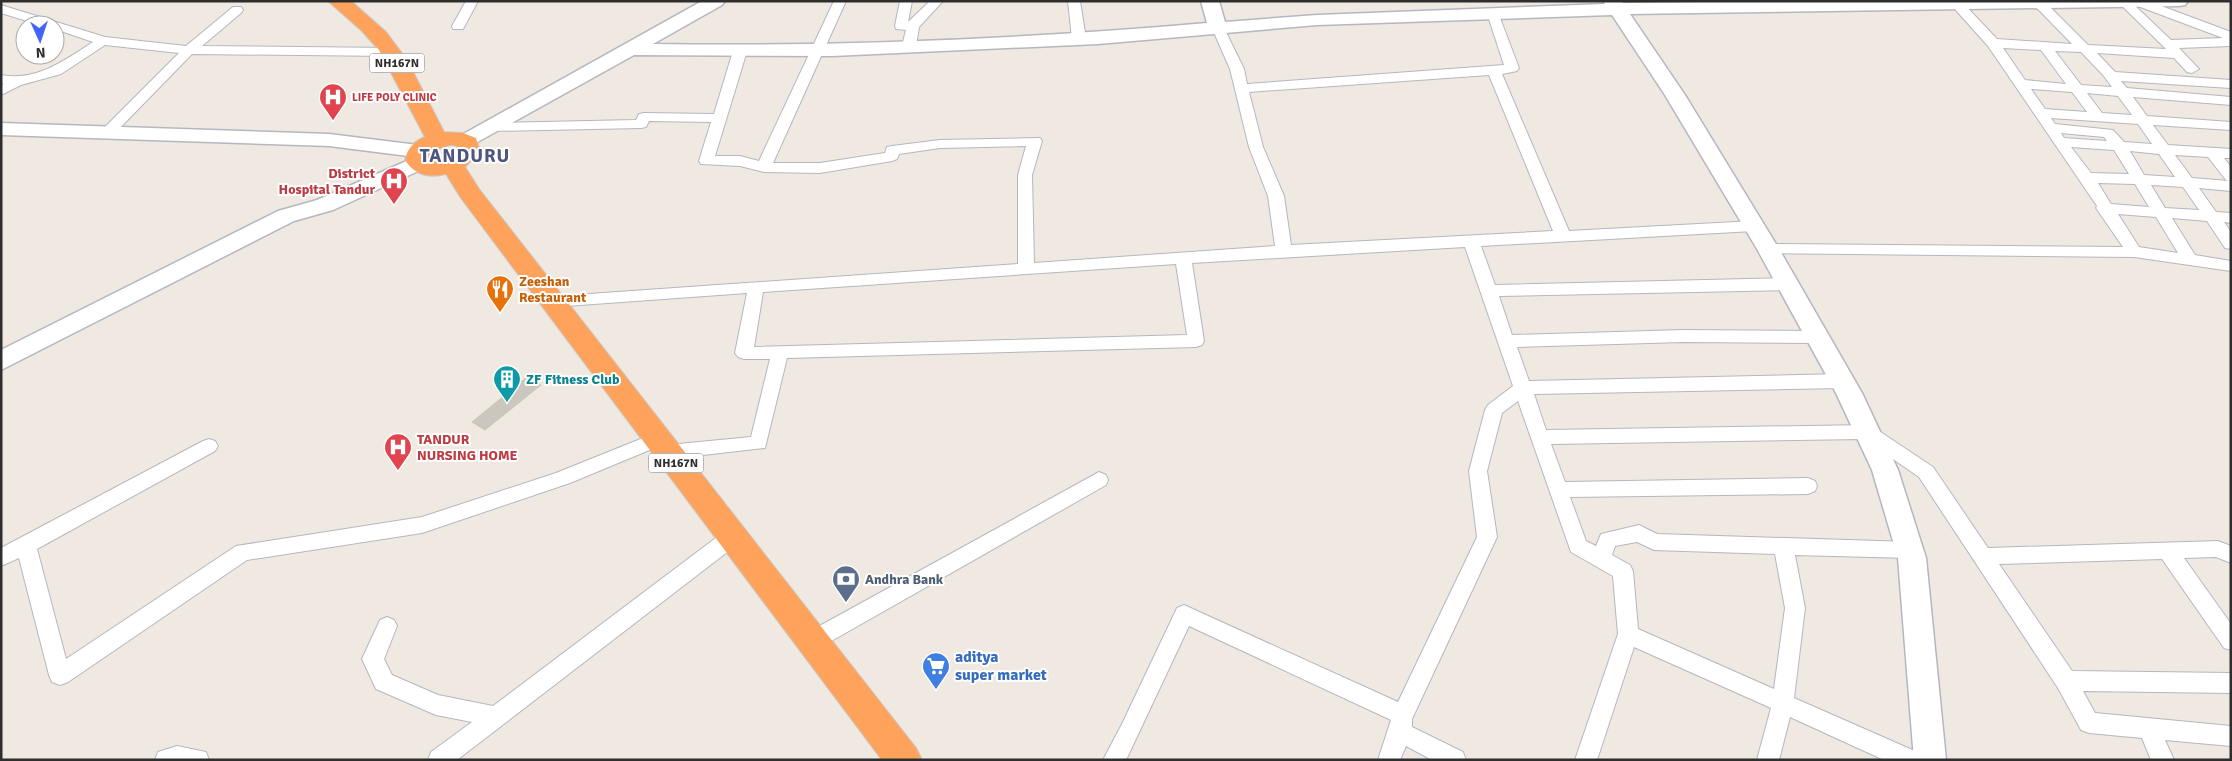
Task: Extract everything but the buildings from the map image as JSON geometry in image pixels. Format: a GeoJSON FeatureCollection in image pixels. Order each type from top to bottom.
{"type":"FeatureCollection","features":[{"type":"Feature","properties":{"kind":"highway","name":"NH167N"},"geometry":{"type":"LineString","coordinates":[[338,1],[379,36],[391,52],[424,117],[425,151]]}},
{"type":"Feature","properties":{"kind":"highway"},"geometry":{"type":"LineString","coordinates":[[450,138],[458,153],[429,168],[425,151],[450,138]]}},
{"type":"Feature","properties":{"kind":"highway","name":"NH167N"},"geometry":{"type":"LineString","coordinates":[[458,153],[469,193],[904,760]]}},
{"type":"Feature","properties":{"kind":"street"},"geometry":{"type":"LineString","coordinates":[[458,26],[472,1]]}},
{"type":"Feature","properties":{"kind":"street"},"geometry":{"type":"LineString","coordinates":[[458,153],[490,127],[716,1]]}},
{"type":"Feature","properties":{"kind":"street"},"geometry":{"type":"LineString","coordinates":[[764,167],[840,1]]}},
{"type":"Feature","properties":{"kind":"street"},"geometry":{"type":"LineString","coordinates":[[906,1],[901,26],[913,26]]}},
{"type":"Feature","properties":{"kind":"street"},"geometry":{"type":"LineString","coordinates":[[910,46],[913,26],[937,1]]}},
{"type":"Feature","properties":{"kind":"street"},"geometry":{"type":"LineString","coordinates":[[1074,1],[1079,39]]}},
{"type":"Feature","properties":{"kind":"street"},"geometry":{"type":"LineString","coordinates":[[1210,1],[1218,28],[1237,69],[1256,147],[1276,196],[1284,250]]}},
{"type":"Feature","properties":{"kind":"street"},"geometry":{"type":"LineString","coordinates":[[631,49],[818,50],[1079,39],[1317,20],[1493,13],[1615,5],[2179,1]]}},
{"type":"Feature","properties":{"kind":"street"},"geometry":{"type":"LineString","coordinates":[[2118,2],[2231,37]]}},
{"type":"Feature","properties":{"kind":"street"},"geometry":{"type":"LineString","coordinates":[[2118,2],[2168,44],[2192,69]]}},
{"type":"Feature","properties":{"kind":"street"},"geometry":{"type":"LineString","coordinates":[[2039,3],[2087,49],[2111,76],[2231,244]]}},
{"type":"Feature","properties":{"kind":"street"},"geometry":{"type":"LineString","coordinates":[[1957,4],[1993,43],[2050,128],[2087,178],[2104,208],[2134,252]]}},
{"type":"Feature","properties":{"kind":"street"},"geometry":{"type":"LineString","coordinates":[[1615,5],[1675,95],[1768,249],[1842,381],[1885,470],[1910,550],[1922,660],[1930,760]]}},
{"type":"Feature","properties":{"kind":"street"},"geometry":{"type":"LineString","coordinates":[[1,9],[21,15]]}},
{"type":"Feature","properties":{"kind":"street"},"geometry":{"type":"LineString","coordinates":[[108,132],[189,50],[236,10]]}},
{"type":"Feature","properties":{"kind":"street"},"geometry":{"type":"LineString","coordinates":[[1242,88],[1512,68],[1493,13]]}},
{"type":"Feature","properties":{"kind":"street"},"geometry":{"type":"LineString","coordinates":[[65,29],[103,41],[189,50],[391,52]]}},
{"type":"Feature","properties":{"kind":"street"},"geometry":{"type":"LineString","coordinates":[[1,91],[16,82],[56,71],[103,41]]}},
{"type":"Feature","properties":{"kind":"street"},"geometry":{"type":"LineString","coordinates":[[2168,44],[2231,42]]}},
{"type":"Feature","properties":{"kind":"street"},"geometry":{"type":"LineString","coordinates":[[1993,43],[2178,54]]}},
{"type":"Feature","properties":{"kind":"street"},"geometry":{"type":"LineString","coordinates":[[2046,47],[2097,116]]}},
{"type":"Feature","properties":{"kind":"street"},"geometry":{"type":"LineString","coordinates":[[740,51],[706,161],[740,161],[764,167],[820,168],[892,156],[892,150],[940,144],[1034,142],[1025,175],[1026,269]]}},
{"type":"Feature","properties":{"kind":"street"},"geometry":{"type":"LineString","coordinates":[[1494,70],[1563,236]]}},
{"type":"Feature","properties":{"kind":"street"},"geometry":{"type":"LineString","coordinates":[[2111,76],[2231,84]]}},
{"type":"Feature","properties":{"kind":"street"},"geometry":{"type":"LineString","coordinates":[[1,79],[16,82]]}},
{"type":"Feature","properties":{"kind":"street"},"geometry":{"type":"LineString","coordinates":[[2021,84],[2231,100]]}},
{"type":"Feature","properties":{"kind":"street"},"geometry":{"type":"LineString","coordinates":[[2040,113],[2231,126]]}},
{"type":"Feature","properties":{"kind":"street"},"geometry":{"type":"LineString","coordinates":[[490,127],[641,124],[644,117],[719,118]]}},
{"type":"Feature","properties":{"kind":"street"},"geometry":{"type":"LineString","coordinates":[[2050,128],[2108,133],[2190,260]]}},
{"type":"Feature","properties":{"kind":"street"},"geometry":{"type":"LineString","coordinates":[[1,129],[329,140],[425,151]]}},
{"type":"Feature","properties":{"kind":"street"},"geometry":{"type":"LineString","coordinates":[[2060,142],[2231,154]]}},
{"type":"Feature","properties":{"kind":"street"},"geometry":{"type":"LineString","coordinates":[[1,376],[297,225],[325,205],[425,151]]}},
{"type":"Feature","properties":{"kind":"street"},"geometry":{"type":"LineString","coordinates":[[2212,153],[2231,178]]}},
{"type":"Feature","properties":{"kind":"street"},"geometry":{"type":"LineString","coordinates":[[2087,178],[2139,179],[2231,186]]}},
{"type":"Feature","properties":{"kind":"street"},"geometry":{"type":"LineString","coordinates":[[1,361],[286,216],[325,205]]}},
{"type":"Feature","properties":{"kind":"street"},"geometry":{"type":"LineString","coordinates":[[2104,208],[2231,218]]}},
{"type":"Feature","properties":{"kind":"street"},"geometry":{"type":"LineString","coordinates":[[552,300],[1284,250],[1754,226]]}},
{"type":"Feature","properties":{"kind":"street"},"geometry":{"type":"LineString","coordinates":[[1472,241],[1578,546],[1623,571],[1628,634],[1586,760]]}},
{"type":"Feature","properties":{"kind":"street"},"geometry":{"type":"LineString","coordinates":[[1768,249],[2134,252],[2231,266]]}},
{"type":"Feature","properties":{"kind":"street"},"geometry":{"type":"LineString","coordinates":[[756,287],[744,353],[1196,341],[1183,258]]}},
{"type":"Feature","properties":{"kind":"street"},"geometry":{"type":"LineString","coordinates":[[1489,291],[1788,284]]}},
{"type":"Feature","properties":{"kind":"street"},"geometry":{"type":"LineString","coordinates":[[1507,342],[1683,336],[1817,336]]}},
{"type":"Feature","properties":{"kind":"street"},"geometry":{"type":"LineString","coordinates":[[26,545],[60,675],[243,552],[422,525],[663,446],[759,443],[780,352]]}},
{"type":"Feature","properties":{"kind":"street"},"geometry":{"type":"LineString","coordinates":[[1388,760],[1402,724],[1486,537],[1478,471],[1494,410],[1523,388],[1842,381]]}},
{"type":"Feature","properties":{"kind":"street"},"geometry":{"type":"LineString","coordinates":[[1540,438],[1867,432],[1926,472],[2066,681],[2089,723],[2231,736]]}},
{"type":"Feature","properties":{"kind":"street"},"geometry":{"type":"LineString","coordinates":[[1,558],[209,446]]}},
{"type":"Feature","properties":{"kind":"street"},"geometry":{"type":"LineString","coordinates":[[812,640],[1099,480]]}},
{"type":"Feature","properties":{"kind":"street"},"geometry":{"type":"LineString","coordinates":[[1559,490],[1808,486]]}},
{"type":"Feature","properties":{"kind":"street"},"geometry":{"type":"LineString","coordinates":[[1601,559],[1608,540],[1639,533],[1654,542],[1910,550]]}},
{"type":"Feature","properties":{"kind":"street"},"geometry":{"type":"LineString","coordinates":[[439,760],[494,716],[732,537]]}},
{"type":"Feature","properties":{"kind":"street"},"geometry":{"type":"LineString","coordinates":[[1768,760],[1783,703],[1795,608],[1784,547]]}},
{"type":"Feature","properties":{"kind":"street"},"geometry":{"type":"LineString","coordinates":[[1982,556],[2218,550],[2231,554]]}},
{"type":"Feature","properties":{"kind":"street"},"geometry":{"type":"LineString","coordinates":[[2168,551],[2231,641]]}},
{"type":"Feature","properties":{"kind":"street"},"geometry":{"type":"LineString","coordinates":[[1114,760],[1130,731],[1184,614],[1402,724],[1455,760]]}},
{"type":"Feature","properties":{"kind":"street"},"geometry":{"type":"LineString","coordinates":[[386,626],[373,658],[384,682],[436,705],[494,716]]}},
{"type":"Feature","properties":{"kind":"street"},"geometry":{"type":"LineString","coordinates":[[1628,634],[1909,760]]}},
{"type":"Feature","properties":{"kind":"street"},"geometry":{"type":"LineString","coordinates":[[2066,681],[2231,683]]}},
{"type":"Feature","properties":{"kind":"street"},"geometry":{"type":"LineString","coordinates":[[2148,728],[2163,760]]}},
{"type":"Feature","properties":{"kind":"street"},"geometry":{"type":"LineString","coordinates":[[166,760],[177,757],[198,760]]}},
{"type":"Feature","properties":{"kind":"place","name":"LIFE POLY CLINIC"},"geometry":{"type":"Point","coordinates":[333,121]}},
{"type":"Feature","properties":{"kind":"place","name":"District Hospital Tandur"},"geometry":{"type":"Point","coordinates":[394,205]}},
{"type":"Feature","properties":{"kind":"place","name":"Zeeshan Restaurant"},"geometry":{"type":"Point","coordinates":[500,313]}},
{"type":"Feature","properties":{"kind":"place","name":"ZF Fitness Club"},"geometry":{"type":"Point","coordinates":[507,403]}},
{"type":"Feature","properties":{"kind":"place","name":"TANDUR NURSING HOME"},"geometry":{"type":"Point","coordinates":[398,471]}},
{"type":"Feature","properties":{"kind":"place","name":"Andhra Bank"},"geometry":{"type":"Point","coordinates":[846,603]}},
{"type":"Feature","properties":{"kind":"place","name":"aditya super market"},"geometry":{"type":"Point","coordinates":[936,690]}},
{"type":"Feature","properties":{"kind":"district","name":"TANDURU"},"geometry":{"type":"Point","coordinates":[465,156]}}]}
